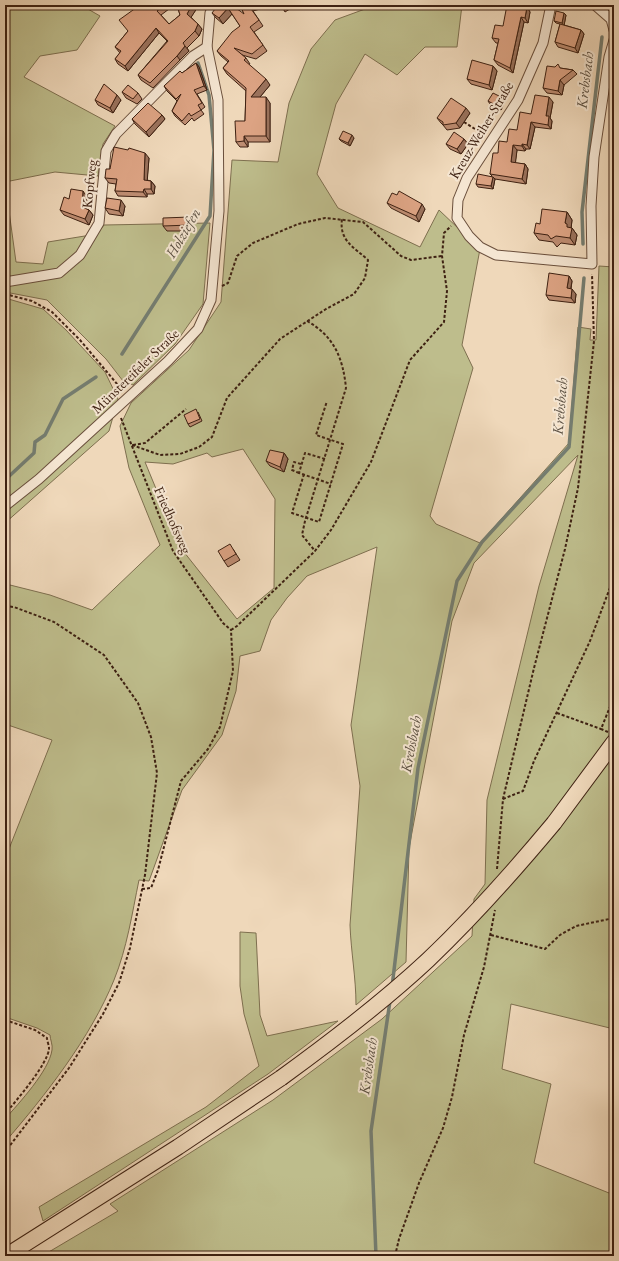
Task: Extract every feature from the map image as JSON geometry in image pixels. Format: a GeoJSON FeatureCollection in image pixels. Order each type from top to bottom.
{"type":"FeatureCollection","features":[{"type":"Feature","properties":{"kind":"main road"},"geometry":{"type":"LineString","coordinates":[[6,1256],[178,1147],[281,1078],[334,1040],[427,960],[492,896],[554,823],[614,742]]}},
{"type":"Feature","properties":{"kind":"street","name":"Münstereifeler Straße"},"geometry":{"type":"LineString","coordinates":[[5,506],[39,479],[128,398],[168,361],[198,329],[213,291],[219,211],[218,100],[208,47],[210,13],[214,5]]}},
{"type":"Feature","properties":{"kind":"street","name":"Kreuz-Weiher-Straße"},"geometry":{"type":"LineString","coordinates":[[457,218],[458,200],[467,178],[518,100],[543,43],[551,5]]}},
{"type":"Feature","properties":{"kind":"street"},"geometry":{"type":"LineString","coordinates":[[595,5],[611,19],[614,30]]}},
{"type":"Feature","properties":{"kind":"street"},"geometry":{"type":"LineString","coordinates":[[457,218],[469,236],[480,247],[496,254],[592,264],[591,206],[594,157],[609,57],[614,40]]}},
{"type":"Feature","properties":{"kind":"street","name":"Kopfweg"},"geometry":{"type":"LineString","coordinates":[[5,282],[59,273],[80,255],[99,223],[106,151],[116,134],[193,56],[208,47]]}},
{"type":"Feature","properties":{"kind":"path"},"geometry":{"type":"LineString","coordinates":[[464,122],[475,129]]}},
{"type":"Feature","properties":{"kind":"path"},"geometry":{"type":"LineString","coordinates":[[213,291],[228,283],[237,256],[253,243],[298,224],[325,218],[363,222],[401,256],[411,260],[442,256]]}},
{"type":"Feature","properties":{"kind":"path"},"geometry":{"type":"LineString","coordinates":[[142,889],[151,888],[158,870],[181,781],[208,749],[220,727],[233,671],[231,630],[315,551],[331,530],[370,462],[410,360],[444,322],[447,291],[442,256],[444,233],[457,218]]}},
{"type":"Feature","properties":{"kind":"path"},"geometry":{"type":"LineString","coordinates":[[132,445],[160,455],[180,454],[199,447],[212,437],[227,398],[280,339],[307,321],[354,294],[366,278],[368,260],[345,240],[340,230],[342,219]]}},
{"type":"Feature","properties":{"kind":"path"},"geometry":{"type":"LineString","coordinates":[[497,873],[503,799],[534,668],[565,549],[578,488],[594,340],[592,264]]}},
{"type":"Feature","properties":{"kind":"path"},"geometry":{"type":"LineString","coordinates":[[5,294],[32,301],[52,312],[86,346],[128,398]]}},
{"type":"Feature","properties":{"kind":"path"},"geometry":{"type":"LineString","coordinates":[[307,321],[320,328],[336,349],[344,367],[346,388],[302,535],[315,551]]}},
{"type":"Feature","properties":{"kind":"path"},"geometry":{"type":"LineString","coordinates":[[304,474],[292,513],[319,522],[343,444],[316,435],[327,401]]}},
{"type":"Feature","properties":{"kind":"path","name":"Friedhofsweg"},"geometry":{"type":"LineString","coordinates":[[117,408],[173,551],[223,623],[231,630]]}},
{"type":"Feature","properties":{"kind":"path"},"geometry":{"type":"LineString","coordinates":[[132,445],[145,443],[186,409]]}},
{"type":"Feature","properties":{"kind":"path"},"geometry":{"type":"LineString","coordinates":[[299,472],[305,453],[325,459]]}},
{"type":"Feature","properties":{"kind":"path"},"geometry":{"type":"LineString","coordinates":[[302,464],[294,462],[292,470],[331,484]]}},
{"type":"Feature","properties":{"kind":"path"},"geometry":{"type":"LineString","coordinates":[[503,799],[523,791],[534,761],[590,641],[614,577]]}},
{"type":"Feature","properties":{"kind":"path"},"geometry":{"type":"LineString","coordinates":[[5,606],[14,607],[54,622],[104,655],[138,703],[151,737],[157,773],[142,889],[130,948],[119,983],[103,1014],[69,1068],[5,1152]]}},
{"type":"Feature","properties":{"kind":"path"},"geometry":{"type":"LineString","coordinates":[[601,729],[614,697]]}},
{"type":"Feature","properties":{"kind":"path"},"geometry":{"type":"LineString","coordinates":[[557,713],[601,729],[614,736]]}},
{"type":"Feature","properties":{"kind":"path"},"geometry":{"type":"LineString","coordinates":[[395,1256],[418,1183],[443,1128],[452,1097],[464,1035],[491,935],[496,909]]}},
{"type":"Feature","properties":{"kind":"path"},"geometry":{"type":"LineString","coordinates":[[491,935],[545,949],[560,935],[576,926],[614,918]]}},
{"type":"Feature","properties":{"kind":"path"},"geometry":{"type":"LineString","coordinates":[[5,1020],[35,1030],[47,1038],[49,1049],[44,1061],[25,1091],[5,1114]]}},
{"type":"Feature","properties":{"kind":"shaded area"},"geometry":{"type":"Polygon","coordinates":[[[5,5],[81,5],[100,16],[77,50],[40,56],[24,77],[115,126],[103,144],[98,176],[55,172],[5,182],[5,5]]]}},
{"type":"Feature","properties":{"kind":"shaded area"},"geometry":{"type":"Polygon","coordinates":[[[376,5],[462,5],[457,47],[425,47],[397,75],[365,54],[336,104],[317,174],[338,208],[420,247],[439,210],[480,249],[462,345],[473,368],[430,516],[436,524],[480,543],[569,443],[578,327],[591,329],[590,340],[596,340],[599,266],[614,267],[614,1029],[511,1004],[502,1069],[551,1084],[534,1163],[614,1195],[614,1256],[42,1256],[118,1211],[110,1204],[273,1100],[382,1019],[472,936],[474,899],[485,884],[487,800],[539,586],[578,455],[474,563],[452,621],[409,848],[406,962],[356,1005],[350,925],[360,786],[351,725],[377,547],[307,576],[287,598],[271,620],[260,651],[240,656],[236,691],[222,735],[182,790],[149,881],[139,880],[129,931],[119,968],[104,1001],[93,1023],[66,1065],[36,1105],[5,1142],[5,1119],[40,1077],[50,1058],[52,1048],[50,1035],[37,1028],[5,1017],[5,859],[52,740],[5,724],[5,586],[10,585],[50,595],[92,610],[160,545],[129,468],[120,426],[131,403],[189,350],[221,302],[232,160],[278,162],[289,103],[311,49],[335,20],[376,5]],[[243,449],[212,457],[207,453],[173,464],[145,462],[180,547],[237,619],[274,588],[275,499],[243,449]]]}},
{"type":"Feature","properties":{"kind":"shaded area"},"geometry":{"type":"Polygon","coordinates":[[[5,182],[16,262],[43,264],[48,242],[97,234],[104,225],[210,223],[203,304],[175,344],[133,385],[123,381],[106,359],[47,300],[5,292],[5,182]]]}},
{"type":"Feature","properties":{"kind":"shaded area"},"geometry":{"type":"Polygon","coordinates":[[[5,298],[43,309],[66,330],[105,372],[118,399],[109,431],[5,523],[5,298]]]}},
{"type":"Feature","properties":{"kind":"shaded area"},"geometry":{"type":"Polygon","coordinates":[[[240,932],[256,933],[260,1015],[267,1036],[338,1021],[268,1074],[43,1221],[39,1207],[206,1107],[259,1066],[244,1014],[240,986],[240,932]]]}},
{"type":"Feature","properties":{"kind":"building"},"geometry":{"type":"Polygon","coordinates":[[[140,5],[165,5],[157,11],[169,24],[180,15],[177,5],[192,5],[187,14],[198,24],[195,31],[183,43],[185,46],[177,56],[150,83],[138,75],[168,41],[156,28],[125,66],[115,59],[121,51],[115,47],[128,31],[119,20],[140,5]]]}},
{"type":"Feature","properties":{"kind":"building"},"geometry":{"type":"Polygon","coordinates":[[[218,5],[232,5],[244,14],[240,5],[251,5],[249,6],[259,20],[250,27],[263,45],[252,54],[234,48],[246,58],[244,60],[266,79],[251,97],[266,97],[266,136],[244,136],[244,141],[236,142],[235,121],[245,121],[246,88],[223,68],[229,61],[217,51],[232,32],[240,26],[228,8],[219,18],[212,13],[218,5]]]}},
{"type":"Feature","properties":{"kind":"building"},"geometry":{"type":"Polygon","coordinates":[[[507,5],[523,5],[527,7],[525,18],[521,17],[510,68],[494,60],[499,39],[492,38],[495,25],[503,26],[507,5]]]}},
{"type":"Feature","properties":{"kind":"building"},"geometry":{"type":"Polygon","coordinates":[[[556,11],[564,13],[562,23],[554,21],[556,11]]]}},
{"type":"Feature","properties":{"kind":"building"},"geometry":{"type":"Polygon","coordinates":[[[560,24],[581,30],[575,48],[555,42],[560,24]]]}},
{"type":"Feature","properties":{"kind":"building"},"geometry":{"type":"Polygon","coordinates":[[[472,60],[493,66],[489,85],[467,79],[472,60]]]}},
{"type":"Feature","properties":{"kind":"building"},"geometry":{"type":"Polygon","coordinates":[[[196,63],[204,86],[194,90],[202,103],[198,105],[201,110],[191,116],[189,113],[182,121],[172,111],[181,94],[176,99],[164,86],[180,71],[182,73],[196,63]]]}},
{"type":"Feature","properties":{"kind":"building"},"geometry":{"type":"Polygon","coordinates":[[[558,64],[560,68],[573,70],[560,80],[558,91],[543,88],[547,66],[555,67],[558,64]]]}},
{"type":"Feature","properties":{"kind":"building"},"geometry":{"type":"Polygon","coordinates":[[[104,84],[117,95],[110,108],[95,100],[104,84]]]}},
{"type":"Feature","properties":{"kind":"building"},"geometry":{"type":"Polygon","coordinates":[[[128,85],[138,93],[133,99],[122,92],[128,85]]]}},
{"type":"Feature","properties":{"kind":"building"},"geometry":{"type":"Polygon","coordinates":[[[493,93],[503,98],[499,107],[488,101],[493,93]]]}},
{"type":"Feature","properties":{"kind":"building"},"geometry":{"type":"Polygon","coordinates":[[[535,95],[549,97],[546,116],[549,116],[548,125],[531,122],[527,145],[513,145],[511,162],[525,164],[522,179],[490,174],[493,153],[498,153],[499,141],[507,142],[509,129],[517,130],[520,112],[531,114],[535,95]]]}},
{"type":"Feature","properties":{"kind":"building"},"geometry":{"type":"Polygon","coordinates":[[[451,98],[466,108],[456,123],[443,125],[443,122],[437,118],[451,98]]]}},
{"type":"Feature","properties":{"kind":"building"},"geometry":{"type":"Polygon","coordinates":[[[148,103],[162,115],[146,132],[132,119],[148,103]]]}},
{"type":"Feature","properties":{"kind":"building"},"geometry":{"type":"Polygon","coordinates":[[[343,131],[352,135],[348,143],[339,139],[343,131]]]}},
{"type":"Feature","properties":{"kind":"building"},"geometry":{"type":"Polygon","coordinates":[[[454,132],[464,139],[457,149],[446,144],[454,132]]]}},
{"type":"Feature","properties":{"kind":"building"},"geometry":{"type":"Polygon","coordinates":[[[114,147],[128,150],[129,148],[145,153],[144,180],[151,181],[151,189],[144,189],[143,192],[115,191],[117,179],[105,178],[106,169],[110,169],[114,147]]]}},
{"type":"Feature","properties":{"kind":"building"},"geometry":{"type":"Polygon","coordinates":[[[478,174],[493,177],[491,186],[476,184],[478,174]]]}},
{"type":"Feature","properties":{"kind":"building"},"geometry":{"type":"Polygon","coordinates":[[[71,189],[83,191],[82,207],[89,210],[85,219],[60,210],[64,197],[69,199],[71,189]]]}},
{"type":"Feature","properties":{"kind":"building"},"geometry":{"type":"Polygon","coordinates":[[[399,191],[422,204],[416,216],[387,203],[392,193],[397,195],[399,191]]]}},
{"type":"Feature","properties":{"kind":"building"},"geometry":{"type":"Polygon","coordinates":[[[107,198],[121,200],[119,211],[105,208],[107,198]]]}},
{"type":"Feature","properties":{"kind":"building"},"geometry":{"type":"Polygon","coordinates":[[[542,209],[567,212],[565,223],[567,224],[567,227],[572,228],[570,238],[556,236],[551,239],[548,235],[534,233],[536,223],[540,224],[542,209]]]}},
{"type":"Feature","properties":{"kind":"building"},"geometry":{"type":"Polygon","coordinates":[[[190,217],[190,225],[163,226],[163,218],[190,217]]]}},
{"type":"Feature","properties":{"kind":"building"},"geometry":{"type":"Polygon","coordinates":[[[549,273],[569,276],[567,288],[572,289],[571,298],[546,295],[549,273]]]}},
{"type":"Feature","properties":{"kind":"building"},"geometry":{"type":"Polygon","coordinates":[[[196,409],[200,419],[188,424],[184,415],[196,409]]]}},
{"type":"Feature","properties":{"kind":"building"},"geometry":{"type":"Polygon","coordinates":[[[270,450],[284,453],[280,467],[266,461],[270,450]]]}},
{"type":"Feature","properties":{"kind":"building"},"geometry":{"type":"Polygon","coordinates":[[[230,544],[236,554],[224,561],[218,551],[230,544]]]}},
{"type":"Feature","properties":{"kind":"waterway","name":"Krebsbach"},"geometry":{"type":"LineString","coordinates":[[583,244],[582,212],[602,37]]}},
{"type":"Feature","properties":{"kind":"waterway","name":"Holziefen"},"geometry":{"type":"LineString","coordinates":[[122,354],[210,216],[214,150],[209,95],[198,63]]}},
{"type":"Feature","properties":{"kind":"waterway","name":"Krebsbach"},"geometry":{"type":"LineString","coordinates":[[392,987],[418,768],[457,581],[482,542],[569,447],[584,278]]}},
{"type":"Feature","properties":{"kind":"waterway","name":"Holziefen"},"geometry":{"type":"LineString","coordinates":[[5,480],[34,453],[35,442],[45,435],[63,399],[96,377]]}},
{"type":"Feature","properties":{"kind":"waterway","name":"Krebsbach"},"geometry":{"type":"LineString","coordinates":[[376,1256],[371,1131],[390,1001]]}}]}
